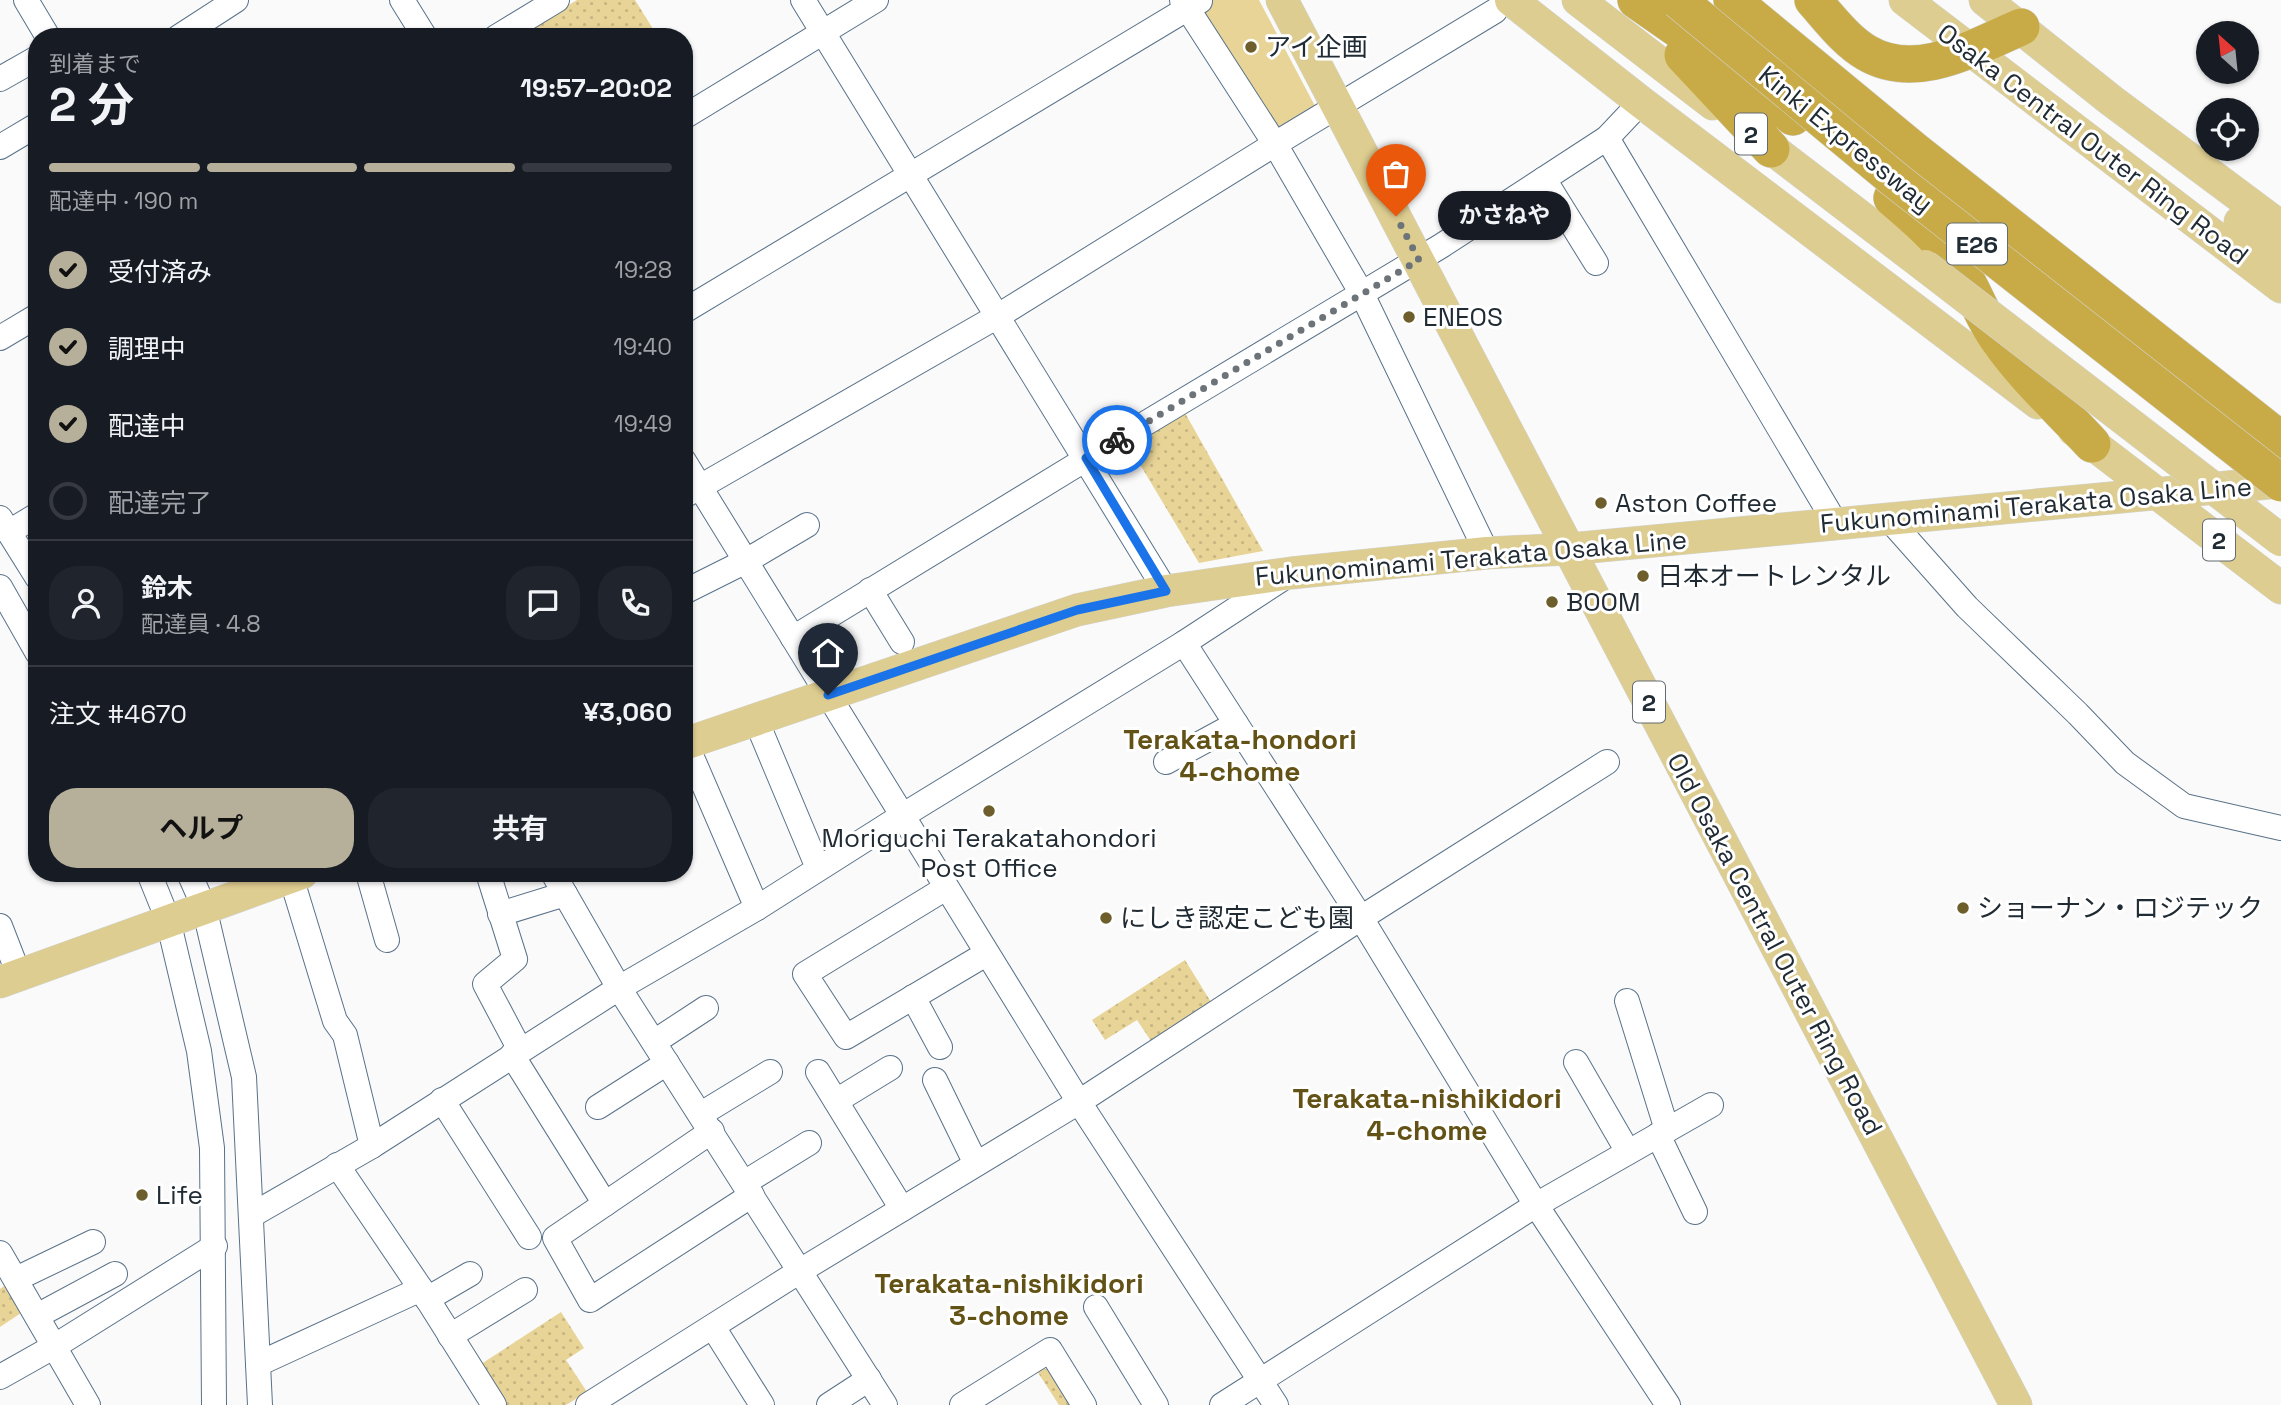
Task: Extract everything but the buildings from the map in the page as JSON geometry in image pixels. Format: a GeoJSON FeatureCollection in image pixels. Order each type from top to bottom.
{"type":"FeatureCollection","features":[{"type":"Feature","properties":{"kind":"highway","name":"2"},"geometry":{"type":"LineString","coordinates":[[1628,0],[1771,149]]}},
{"type":"Feature","properties":{"kind":"highway","name":"2"},"geometry":{"type":"LineString","coordinates":[[1636,0],[1767,96],[1929,229],[1961,270],[1984,318],[1999,341],[2092,444]]}},
{"type":"Feature","properties":{"kind":"highway","name":"Kinki Expressway"},"geometry":{"type":"LineString","coordinates":[[1678,0],[1894,179],[2281,482]]}},
{"type":"Feature","properties":{"kind":"highway","name":"Kinki Expressway"},"geometry":{"type":"LineString","coordinates":[[1732,0],[1915,151],[2281,440]]}},
{"type":"Feature","properties":{"kind":"highway"},"geometry":{"type":"LineString","coordinates":[[1813,0],[1843,33],[1866,53],[1889,63],[1916,64],[1942,60],[2021,27]]}},
{"type":"Feature","properties":{"kind":"main road","name":"Old Osaka Central Outer Ring Road"},"geometry":{"type":"LineString","coordinates":[[1282,0],[2016,1405]]}},
{"type":"Feature","properties":{"kind":"main road","name":"2"},"geometry":{"type":"LineString","coordinates":[[1578,0],[2281,540]]}},
{"type":"Feature","properties":{"kind":"main road","name":"Osaka Central Outer Ring Road"},"geometry":{"type":"LineString","coordinates":[[1905,0],[1967,50],[2281,287]]}},
{"type":"Feature","properties":{"kind":"main road"},"geometry":{"type":"LineString","coordinates":[[1985,0],[2112,101],[2281,227]]}},
{"type":"Feature","properties":{"kind":"main road","name":"2"},"geometry":{"type":"LineString","coordinates":[[1503,6],[1641,102],[2281,588]]}},
{"type":"Feature","properties":{"kind":"main road"},"geometry":{"type":"LineString","coordinates":[[2112,101],[2199,190],[2281,253]]}},
{"type":"Feature","properties":{"kind":"main road","name":"Fukunominami Terakata Osaka Line"},"geometry":{"type":"LineString","coordinates":[[693,739],[1077,610],[1166,591],[1291,573],[2281,482]]}},
{"type":"Feature","properties":{"kind":"main road"},"geometry":{"type":"LineString","coordinates":[[10,979],[276,882]]}},
{"type":"Feature","properties":{"kind":"street"},"geometry":{"type":"LineString","coordinates":[[26,0],[43,28]]}},
{"type":"Feature","properties":{"kind":"street"},"geometry":{"type":"LineString","coordinates":[[193,28],[236,0]]}},
{"type":"Feature","properties":{"kind":"street"},"geometry":{"type":"LineString","coordinates":[[402,0],[419,28]]}},
{"type":"Feature","properties":{"kind":"street"},"geometry":{"type":"LineString","coordinates":[[511,28],[557,0]]}},
{"type":"Feature","properties":{"kind":"street"},"geometry":{"type":"LineString","coordinates":[[803,0],[1166,591]]}},
{"type":"Feature","properties":{"kind":"street"},"geometry":{"type":"LineString","coordinates":[[693,111],[876,0]]}},
{"type":"Feature","properties":{"kind":"street"},"geometry":{"type":"LineString","coordinates":[[693,306],[1191,3],[1362,294],[1487,554]]}},
{"type":"Feature","properties":{"kind":"street"},"geometry":{"type":"LineString","coordinates":[[693,490],[998,316],[1503,6]]}},
{"type":"Feature","properties":{"kind":"street"},"geometry":{"type":"LineString","coordinates":[[0,79],[28,63]]}},
{"type":"Feature","properties":{"kind":"street"},"geometry":{"type":"LineString","coordinates":[[793,638],[1086,458],[1419,260],[1607,138],[1641,102]]}},
{"type":"Feature","properties":{"kind":"street"},"geometry":{"type":"LineString","coordinates":[[0,147],[28,130]]}},
{"type":"Feature","properties":{"kind":"street"},"geometry":{"type":"LineString","coordinates":[[1607,138],[1836,524]]}},
{"type":"Feature","properties":{"kind":"street"},"geometry":{"type":"LineString","coordinates":[[1544,179],[1595,263]]}},
{"type":"Feature","properties":{"kind":"street"},"geometry":{"type":"LineString","coordinates":[[0,338],[28,326]]}},
{"type":"Feature","properties":{"kind":"street"},"geometry":{"type":"LineString","coordinates":[[693,492],[746,561],[986,954],[1276,1405]]}},
{"type":"Feature","properties":{"kind":"street"},"geometry":{"type":"LineString","coordinates":[[28,518],[5,525],[28,562]]}},
{"type":"Feature","properties":{"kind":"street"},"geometry":{"type":"LineString","coordinates":[[1888,518],[1967,607],[2125,763],[2184,806],[2281,828]]}},
{"type":"Feature","properties":{"kind":"street"},"geometry":{"type":"LineString","coordinates":[[693,588],[746,561],[807,525]]}},
{"type":"Feature","properties":{"kind":"street"},"geometry":{"type":"LineString","coordinates":[[252,1215],[372,1146],[619,988],[757,908],[1184,643],[1291,573]]}},
{"type":"Feature","properties":{"kind":"street"},"geometry":{"type":"LineString","coordinates":[[0,587],[10,625],[28,643]]}},
{"type":"Feature","properties":{"kind":"street"},"geometry":{"type":"LineString","coordinates":[[870,590],[902,642]]}},
{"type":"Feature","properties":{"kind":"street"},"geometry":{"type":"LineString","coordinates":[[1184,643],[1361,918],[1536,1205],[1668,1405]]}},
{"type":"Feature","properties":{"kind":"street"},"geometry":{"type":"LineString","coordinates":[[755,720],[818,868]]}},
{"type":"Feature","properties":{"kind":"street"},"geometry":{"type":"LineString","coordinates":[[1166,762],[1236,724]]}},
{"type":"Feature","properties":{"kind":"street"},"geometry":{"type":"LineString","coordinates":[[693,760],[757,908]]}},
{"type":"Feature","properties":{"kind":"street"},"geometry":{"type":"LineString","coordinates":[[588,1405],[800,1271],[1079,1102],[1607,762]]}},
{"type":"Feature","properties":{"kind":"street"},"geometry":{"type":"LineString","coordinates":[[153,882],[168,920],[199,1051],[212,1148],[215,1246],[214,1405]]}},
{"type":"Feature","properties":{"kind":"street"},"geometry":{"type":"LineString","coordinates":[[193,882],[204,907],[244,1077],[260,1405]]}},
{"type":"Feature","properties":{"kind":"street"},"geometry":{"type":"LineString","coordinates":[[298,882],[335,1021],[345,1035],[372,1146]]}},
{"type":"Feature","properties":{"kind":"street"},"geometry":{"type":"LineString","coordinates":[[371,882],[387,940]]}},
{"type":"Feature","properties":{"kind":"street"},"geometry":{"type":"LineString","coordinates":[[491,882],[515,958],[485,984],[516,1053],[605,1204]]}},
{"type":"Feature","properties":{"kind":"street"},"geometry":{"type":"LineString","coordinates":[[500,914],[559,884],[619,988],[885,1405]]}},
{"type":"Feature","properties":{"kind":"street"},"geometry":{"type":"LineString","coordinates":[[946,888],[805,974],[846,1037],[986,954]]}},
{"type":"Feature","properties":{"kind":"street"},"geometry":{"type":"LineString","coordinates":[[0,926],[10,979]]}},
{"type":"Feature","properties":{"kind":"street"},"geometry":{"type":"LineString","coordinates":[[913,997],[940,1047]]}},
{"type":"Feature","properties":{"kind":"street"},"geometry":{"type":"LineString","coordinates":[[1627,1001],[1663,1133],[1695,1212]]}},
{"type":"Feature","properties":{"kind":"street"},"geometry":{"type":"LineString","coordinates":[[654,1042],[706,1008]]}},
{"type":"Feature","properties":{"kind":"street"},"geometry":{"type":"LineString","coordinates":[[1576,1062],[1628,1152]]}},
{"type":"Feature","properties":{"kind":"street"},"geometry":{"type":"LineString","coordinates":[[598,1107],[667,1063]]}},
{"type":"Feature","properties":{"kind":"street"},"geometry":{"type":"LineString","coordinates":[[836,1101],[890,1068]]}},
{"type":"Feature","properties":{"kind":"street"},"geometry":{"type":"LineString","coordinates":[[770,1072],[605,1204],[555,1238],[590,1300],[809,1143]]}},
{"type":"Feature","properties":{"kind":"street"},"geometry":{"type":"LineString","coordinates":[[818,1072],[902,1209]]}},
{"type":"Feature","properties":{"kind":"street"},"geometry":{"type":"LineString","coordinates":[[935,1080],[976,1164]]}},
{"type":"Feature","properties":{"kind":"street"},"geometry":{"type":"LineString","coordinates":[[442,1100],[529,1237]]}},
{"type":"Feature","properties":{"kind":"street"},"geometry":{"type":"LineString","coordinates":[[1222,1405],[1536,1205],[1710,1105]]}},
{"type":"Feature","properties":{"kind":"street"},"geometry":{"type":"LineString","coordinates":[[337,1165],[424,1294],[494,1405]]}},
{"type":"Feature","properties":{"kind":"street"},"geometry":{"type":"LineString","coordinates":[[88,1405],[37,1315],[7,1270],[93,1242]]}},
{"type":"Feature","properties":{"kind":"street"},"geometry":{"type":"LineString","coordinates":[[0,1377],[55,1346],[215,1246]]}},
{"type":"Feature","properties":{"kind":"street"},"geometry":{"type":"LineString","coordinates":[[37,1315],[115,1274]]}},
{"type":"Feature","properties":{"kind":"street"},"geometry":{"type":"LineString","coordinates":[[258,1364],[470,1274]]}},
{"type":"Feature","properties":{"kind":"street"},"geometry":{"type":"LineString","coordinates":[[450,1336],[524,1290]]}},
{"type":"Feature","properties":{"kind":"street"},"geometry":{"type":"LineString","coordinates":[[1096,1307],[1156,1405]]}},
{"type":"Feature","properties":{"kind":"street"},"geometry":{"type":"LineString","coordinates":[[713,1326],[762,1405]]}},
{"type":"Feature","properties":{"kind":"street"},"geometry":{"type":"LineString","coordinates":[[962,1405],[1050,1350],[1084,1405]]}},
{"type":"Feature","properties":{"kind":"street"},"geometry":{"type":"LineString","coordinates":[[829,1405],[869,1380]]}},
{"type":"Feature","properties":{"kind":"shaded area"},"geometry":{"type":"Polygon","coordinates":[[[577,0],[635,0],[652,28],[531,28],[577,0]]]}},
{"type":"Feature","properties":{"kind":"shaded area"},"geometry":{"type":"Polygon","coordinates":[[[1211,0],[1259,0],[1315,106],[1274,130],[1200,7],[1211,0]]]}},
{"type":"Feature","properties":{"kind":"shaded area"},"geometry":{"type":"Polygon","coordinates":[[[1185,413],[1263,551],[1199,563],[1129,446],[1185,413]]]}},
{"type":"Feature","properties":{"kind":"shaded area"},"geometry":{"type":"Polygon","coordinates":[[[1185,960],[1211,1002],[1151,1041],[1137,1020],[1105,1040],[1092,1020],[1185,960]]]}},
{"type":"Feature","properties":{"kind":"shaded area"},"geometry":{"type":"Polygon","coordinates":[[[4,1286],[21,1313],[0,1327],[0,1289],[4,1286]]]}},
{"type":"Feature","properties":{"kind":"shaded area"},"geometry":{"type":"Polygon","coordinates":[[[561,1312],[584,1348],[566,1360],[587,1392],[566,1405],[499,1405],[475,1368],[561,1312]]]}},
{"type":"Feature","properties":{"kind":"shaded area"},"geometry":{"type":"Polygon","coordinates":[[[1041,1368],[1051,1370],[1070,1405],[1059,1405],[1037,1371],[1041,1368]]]}},
{"type":"Feature","properties":{"kind":"way so far"},"geometry":{"type":"LineString","coordinates":[[1117,440],[1419,260],[1396,216]]}},
{"type":"Feature","properties":{"kind":"place","name":"アイ企画"},"geometry":{"type":"Point","coordinates":[1251,47]}},
{"type":"Feature","properties":{"kind":"place","name":"かさねや"},"geometry":{"type":"Point","coordinates":[1396,216]}},
{"type":"Feature","properties":{"kind":"place","name":"ENEOS"},"geometry":{"type":"Point","coordinates":[1409,317]}},
{"type":"Feature","properties":{"kind":"place","name":"Aston Coffee"},"geometry":{"type":"Point","coordinates":[1601,503]}},
{"type":"Feature","properties":{"kind":"place","name":"日本オートレンタル"},"geometry":{"type":"Point","coordinates":[1643,576]}},
{"type":"Feature","properties":{"kind":"place","name":"BOOM"},"geometry":{"type":"Point","coordinates":[1552,602]}},
{"type":"Feature","properties":{"kind":"place","name":"Moriguchi Terakatahondori Post Office"},"geometry":{"type":"Point","coordinates":[989,811]}},
{"type":"Feature","properties":{"kind":"place","name":"ショーナン・ロジテック"},"geometry":{"type":"Point","coordinates":[1963,908]}},
{"type":"Feature","properties":{"kind":"place","name":"にしき認定こども園"},"geometry":{"type":"Point","coordinates":[1106,918]}},
{"type":"Feature","properties":{"kind":"place","name":"Life"},"geometry":{"type":"Point","coordinates":[142,1195]}},
{"type":"Feature","properties":{"kind":"district","name":"Terakata-hondori 4-chome"},"geometry":{"type":"Point","coordinates":[1240,755]}},
{"type":"Feature","properties":{"kind":"district","name":"Terakata-nishikidori 4-chome"},"geometry":{"type":"Point","coordinates":[1427,1114]}},
{"type":"Feature","properties":{"kind":"district","name":"Terakata-nishikidori 3-chome"},"geometry":{"type":"Point","coordinates":[1009,1299]}},
{"type":"Feature","properties":{"kind":"route"},"geometry":{"type":"LineString","coordinates":[[828,695],[1077,610],[1166,591],[1086,458],[1117,440]]}}]}
